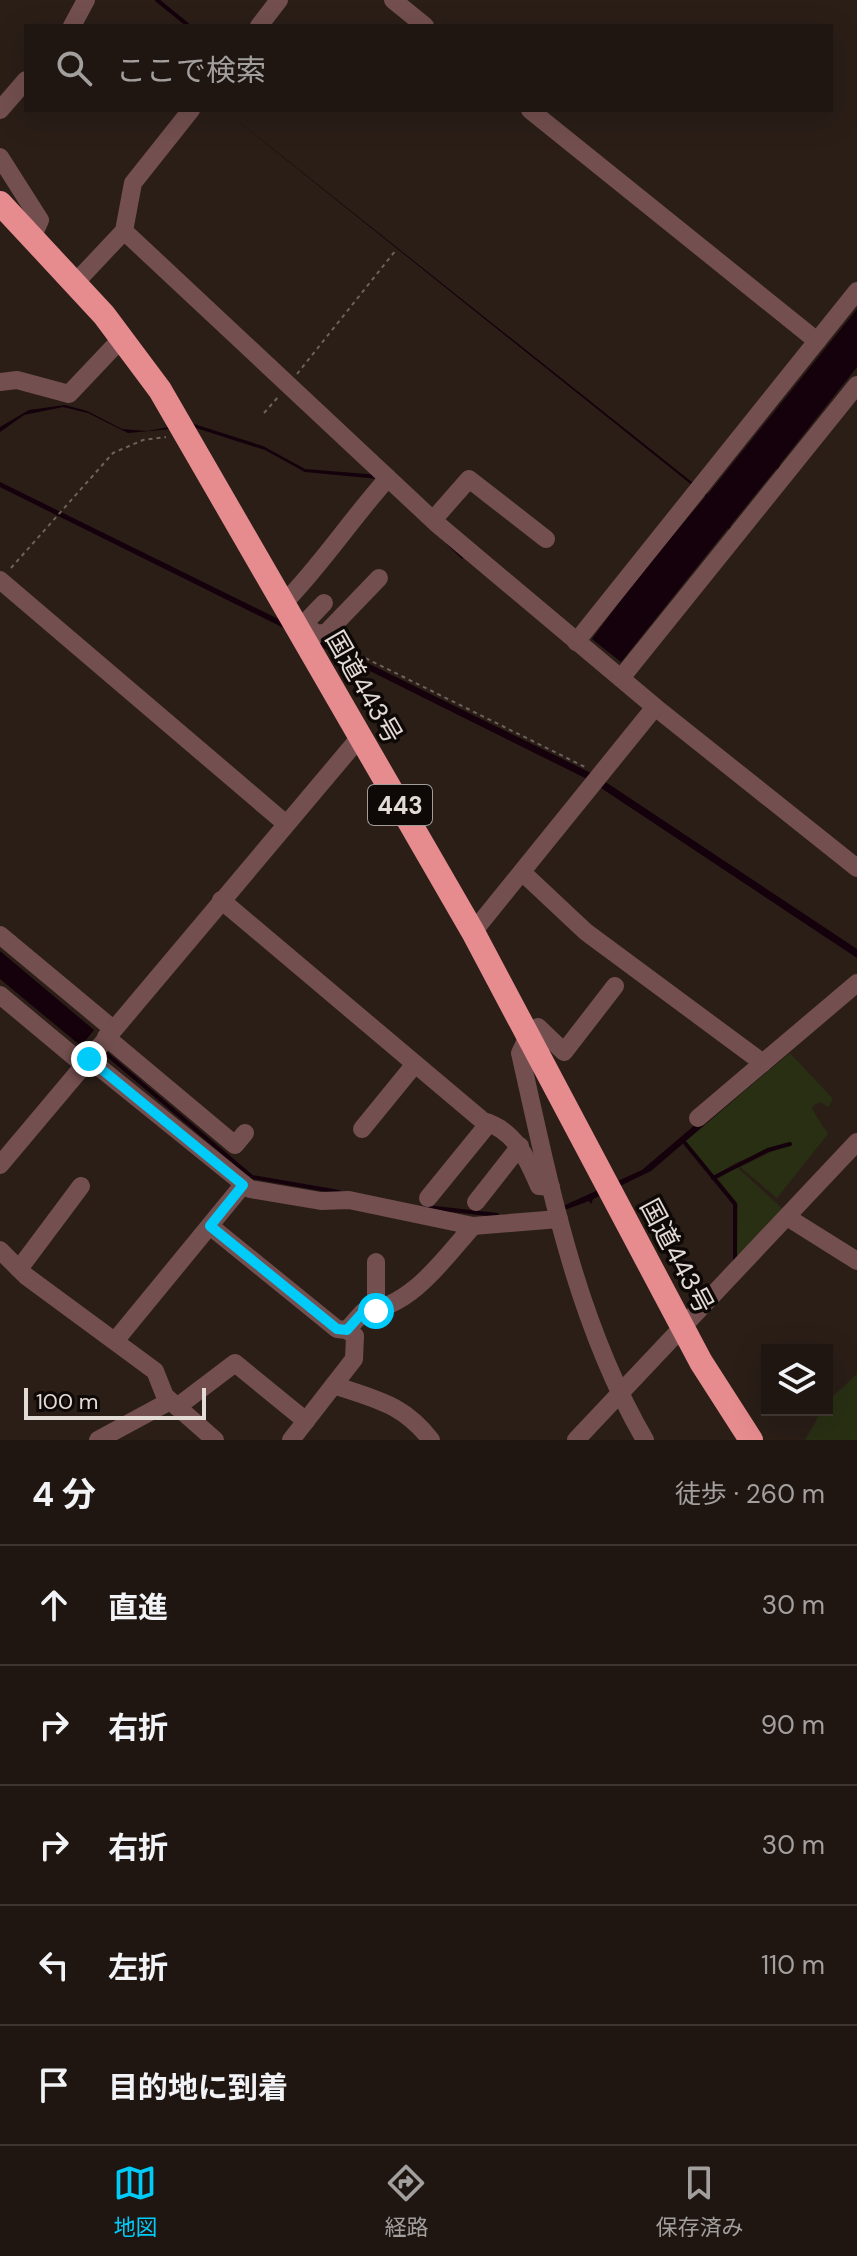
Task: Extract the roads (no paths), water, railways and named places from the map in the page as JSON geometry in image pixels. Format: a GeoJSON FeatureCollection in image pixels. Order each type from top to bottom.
{"type":"FeatureCollection","features":[{"type":"Feature","properties":{"kind":"highway","name":"国道443号"},"geometry":{"type":"LineString","coordinates":[[0,203],[123,337],[187,434],[284,603],[307,629],[360,737],[529,1034],[726,1406],[751,1440]]}},
{"type":"Feature","properties":{"kind":"street"},"geometry":{"type":"LineString","coordinates":[[73,24],[86,0]]}},
{"type":"Feature","properties":{"kind":"street"},"geometry":{"type":"LineString","coordinates":[[261,24],[279,0]]}},
{"type":"Feature","properties":{"kind":"street"},"geometry":{"type":"LineString","coordinates":[[393,0],[423,24]]}},
{"type":"Feature","properties":{"kind":"street"},"geometry":{"type":"LineString","coordinates":[[0,110],[24,82]]}},
{"type":"Feature","properties":{"kind":"street"},"geometry":{"type":"LineString","coordinates":[[75,283],[124,231],[133,183],[189,112]]}},
{"type":"Feature","properties":{"kind":"street"},"geometry":{"type":"LineString","coordinates":[[532,112],[817,341]]}},
{"type":"Feature","properties":{"kind":"street"},"geometry":{"type":"LineString","coordinates":[[0,157],[40,220],[32,238]]}},
{"type":"Feature","properties":{"kind":"street"},"geometry":{"type":"LineString","coordinates":[[124,231],[433,520],[655,707],[857,868]]}},
{"type":"Feature","properties":{"kind":"street"},"geometry":{"type":"LineString","coordinates":[[576,642],[857,291]]}},
{"type":"Feature","properties":{"kind":"street"},"geometry":{"type":"LineString","coordinates":[[2,377],[69,394],[123,337]]}},
{"type":"Feature","properties":{"kind":"street"},"geometry":{"type":"LineString","coordinates":[[621,678],[857,385]]}},
{"type":"Feature","properties":{"kind":"street"},"geometry":{"type":"LineString","coordinates":[[284,603],[311,576],[348,522],[388,478]]}},
{"type":"Feature","properties":{"kind":"street"},"geometry":{"type":"LineString","coordinates":[[433,520],[469,479],[546,539]]}},
{"type":"Feature","properties":{"kind":"street"},"geometry":{"type":"LineString","coordinates":[[307,629],[334,628],[379,578]]}},
{"type":"Feature","properties":{"kind":"street"},"geometry":{"type":"LineString","coordinates":[[0,580],[285,823]]}},
{"type":"Feature","properties":{"kind":"street"},"geometry":{"type":"LineString","coordinates":[[307,629],[324,603]]}},
{"type":"Feature","properties":{"kind":"street"},"geometry":{"type":"LineString","coordinates":[[473,932],[655,707]]}},
{"type":"Feature","properties":{"kind":"street"},"geometry":{"type":"LineString","coordinates":[[0,1165],[360,737]]}},
{"type":"Feature","properties":{"kind":"street"},"geometry":{"type":"LineString","coordinates":[[522,872],[586,932],[763,1063]]}},
{"type":"Feature","properties":{"kind":"street"},"geometry":{"type":"LineString","coordinates":[[221,900],[415,1064],[520,1146],[539,1186],[551,1187]]}},
{"type":"Feature","properties":{"kind":"street"},"geometry":{"type":"LineString","coordinates":[[0,935],[235,1145],[245,1133]]}},
{"type":"Feature","properties":{"kind":"street"},"geometry":{"type":"LineString","coordinates":[[698,1118],[857,983]]}},
{"type":"Feature","properties":{"kind":"street"},"geometry":{"type":"LineString","coordinates":[[615,986],[564,1052],[538,1027],[529,1034],[520,1053],[551,1187],[582,1301],[645,1440]]}},
{"type":"Feature","properties":{"kind":"street"},"geometry":{"type":"LineString","coordinates":[[0,995],[243,1185],[321,1201],[349,1200],[473,1226],[559,1219]]}},
{"type":"Feature","properties":{"kind":"street"},"geometry":{"type":"LineString","coordinates":[[362,1129],[415,1064]]}},
{"type":"Feature","properties":{"kind":"street"},"geometry":{"type":"LineString","coordinates":[[428,1198],[489,1123]]}},
{"type":"Feature","properties":{"kind":"street"},"geometry":{"type":"LineString","coordinates":[[576,1440],[684,1329],[857,1142]]}},
{"type":"Feature","properties":{"kind":"street"},"geometry":{"type":"LineString","coordinates":[[476,1202],[520,1146]]}},
{"type":"Feature","properties":{"kind":"street"},"geometry":{"type":"LineString","coordinates":[[115,1341],[243,1185]]}},
{"type":"Feature","properties":{"kind":"street"},"geometry":{"type":"LineString","coordinates":[[19,1269],[81,1186]]}},
{"type":"Feature","properties":{"kind":"street"},"geometry":{"type":"LineString","coordinates":[[787,1217],[857,1261]]}},
{"type":"Feature","properties":{"kind":"street"},"geometry":{"type":"LineString","coordinates":[[210,1226],[337,1329],[347,1330],[355,1336],[354,1359],[291,1440]]}},
{"type":"Feature","properties":{"kind":"street"},"geometry":{"type":"LineString","coordinates":[[347,1330],[363,1312],[376,1311],[427,1280],[473,1226]]}},
{"type":"Feature","properties":{"kind":"street"},"geometry":{"type":"LineString","coordinates":[[0,1250],[19,1269],[155,1371],[174,1404],[215,1440]]}},
{"type":"Feature","properties":{"kind":"street"},"geometry":{"type":"LineString","coordinates":[[376,1262],[376,1311]]}},
{"type":"Feature","properties":{"kind":"street"},"geometry":{"type":"LineString","coordinates":[[98,1440],[174,1404],[235,1363],[306,1421]]}},
{"type":"Feature","properties":{"kind":"street"},"geometry":{"type":"LineString","coordinates":[[334,1385],[398,1407],[413,1418],[431,1440]]}},
{"type":"Feature","properties":{"kind":"waterway"},"geometry":{"type":"LineString","coordinates":[[157,0],[187,24]]}},
{"type":"Feature","properties":{"kind":"waterway"},"geometry":{"type":"LineString","coordinates":[[103,1051],[252,1177],[339,1192]]}},
{"type":"Feature","properties":{"kind":"waterway"},"geometry":{"type":"LineString","coordinates":[[685,1143],[735,1204],[735,1263]]}},
{"type":"Feature","properties":{"kind":"waterway"},"geometry":{"type":"LineString","coordinates":[[713,1178],[768,1150],[790,1144]]}},
{"type":"Feature","properties":{"kind":"waterway"},"geometry":{"type":"LineString","coordinates":[[426,1207],[497,1215]]}}]}
